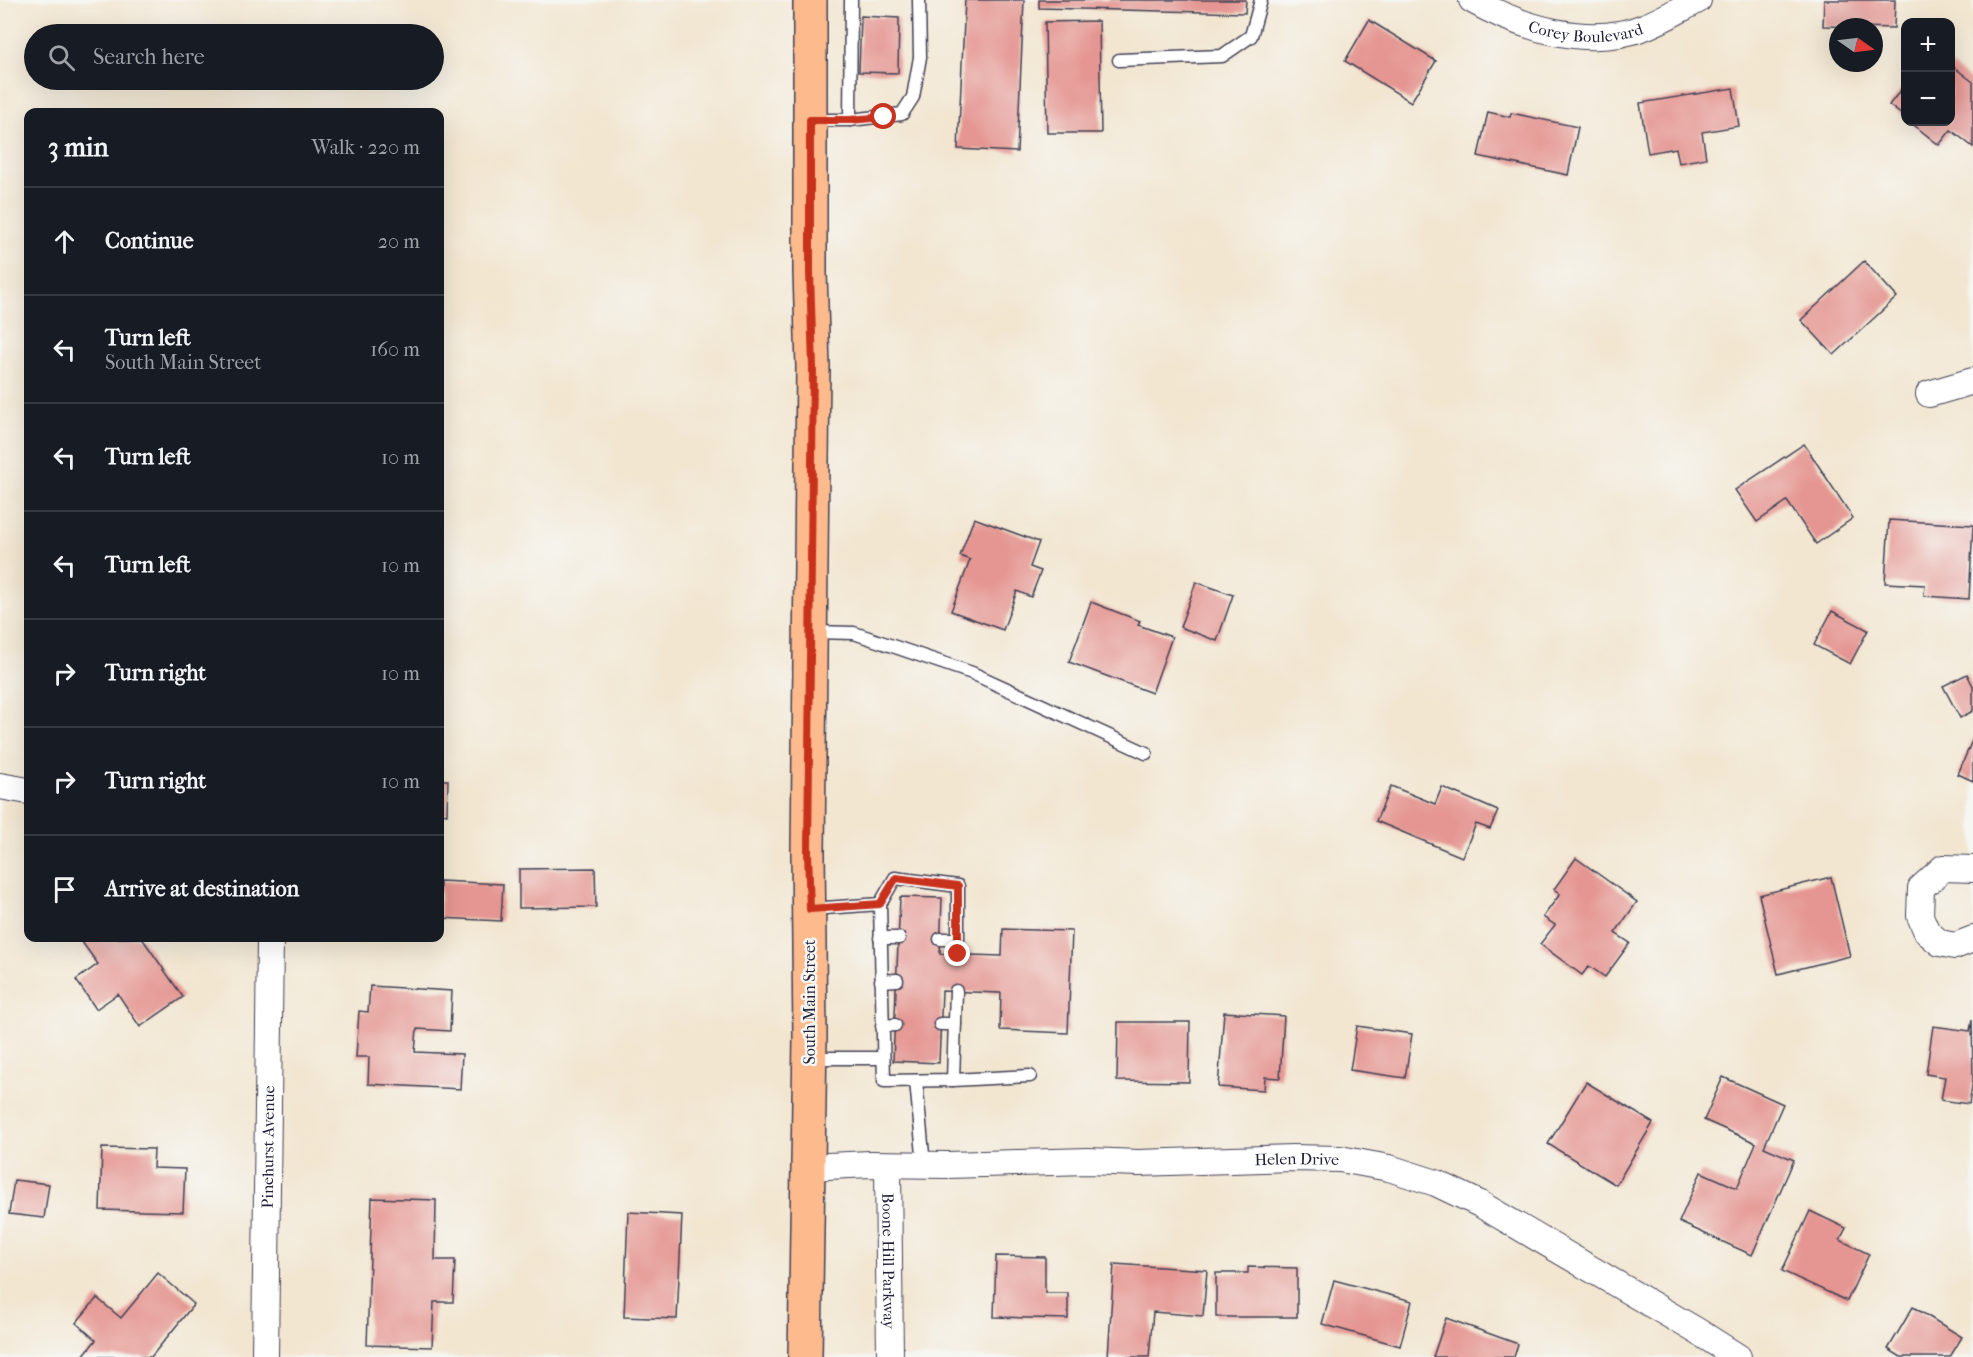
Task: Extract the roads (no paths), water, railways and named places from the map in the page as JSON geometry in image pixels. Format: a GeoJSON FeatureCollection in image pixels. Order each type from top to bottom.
{"type":"FeatureCollection","features":[{"type":"Feature","properties":{"kind":"main road","name":"South Main Street"},"geometry":{"type":"LineString","coordinates":[[805,1357],[813,367],[810,273],[810,0]]}},
{"type":"Feature","properties":{"kind":"street","name":"Corey Boulevard"},"geometry":{"type":"LineString","coordinates":[[1472,0],[1494,12],[1529,24],[1567,34],[1605,36],[1643,28],[1698,0]]}},
{"type":"Feature","properties":{"kind":"street"},"geometry":{"type":"LineString","coordinates":[[1929,394],[1973,381]]}},
{"type":"Feature","properties":{"kind":"street"},"geometry":{"type":"LineString","coordinates":[[0,786],[24,790]]}},
{"type":"Feature","properties":{"kind":"street"},"geometry":{"type":"LineString","coordinates":[[1973,869],[1943,868],[1936,874],[1921,888],[1920,916],[1927,932],[1940,942],[1955,946],[1973,939]]}},
{"type":"Feature","properties":{"kind":"street","name":"Pinehurst Avenue"},"geometry":{"type":"LineString","coordinates":[[266,1357],[270,942]]}},
{"type":"Feature","properties":{"kind":"street","name":"Helen Drive"},"geometry":{"type":"LineString","coordinates":[[807,1167],[1088,1161],[1138,1163],[1292,1158],[1340,1159],[1389,1168],[1436,1183],[1480,1204],[1738,1357]]}},
{"type":"Feature","properties":{"kind":"street","name":"Boone Hill Parkway"},"geometry":{"type":"LineString","coordinates":[[888,1165],[890,1357]]}},
{"type":"Feature","properties":{"kind":"lane"},"geometry":{"type":"LineString","coordinates":[[850,120],[851,0]]}},
{"type":"Feature","properties":{"kind":"lane"},"geometry":{"type":"LineString","coordinates":[[810,120],[850,120],[902,114],[913,97],[920,57],[919,0]]}},
{"type":"Feature","properties":{"kind":"lane"},"geometry":{"type":"LineString","coordinates":[[1119,60],[1222,56],[1251,36],[1261,0]]}},
{"type":"Feature","properties":{"kind":"lane"},"geometry":{"type":"LineString","coordinates":[[811,632],[854,633],[972,673],[1146,753]]}},
{"type":"Feature","properties":{"kind":"lane"},"geometry":{"type":"LineString","coordinates":[[958,954],[958,886],[896,878],[880,904],[884,1081],[1030,1076]]}},
{"type":"Feature","properties":{"kind":"lane"},"geometry":{"type":"LineString","coordinates":[[810,909],[880,904]]}},
{"type":"Feature","properties":{"kind":"lane"},"geometry":{"type":"LineString","coordinates":[[880,938],[898,938]]}},
{"type":"Feature","properties":{"kind":"lane"},"geometry":{"type":"LineString","coordinates":[[940,939],[957,939]]}},
{"type":"Feature","properties":{"kind":"lane"},"geometry":{"type":"LineString","coordinates":[[881,981],[897,980]]}},
{"type":"Feature","properties":{"kind":"lane"},"geometry":{"type":"LineString","coordinates":[[953,1080],[956,992]]}},
{"type":"Feature","properties":{"kind":"lane"},"geometry":{"type":"LineString","coordinates":[[940,1024],[955,1024]]}},
{"type":"Feature","properties":{"kind":"lane"},"geometry":{"type":"LineString","coordinates":[[882,1026],[895,1025]]}},
{"type":"Feature","properties":{"kind":"lane"},"geometry":{"type":"LineString","coordinates":[[809,1058],[883,1058]]}},
{"type":"Feature","properties":{"kind":"lane"},"geometry":{"type":"LineString","coordinates":[[916,1081],[924,1165]]}}]}
